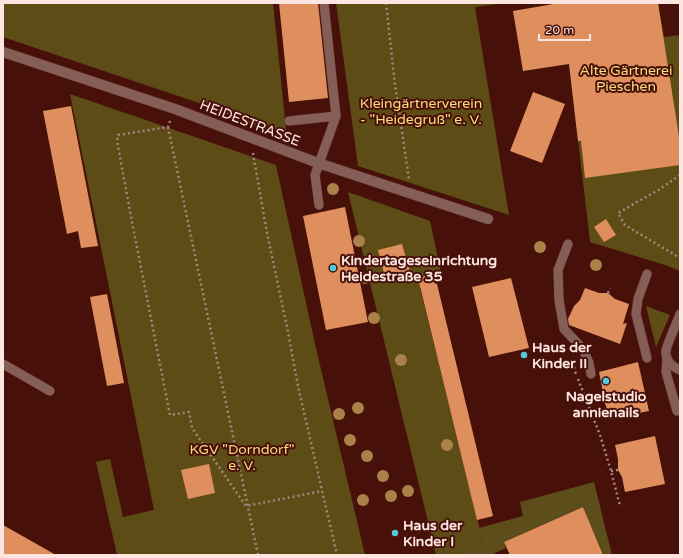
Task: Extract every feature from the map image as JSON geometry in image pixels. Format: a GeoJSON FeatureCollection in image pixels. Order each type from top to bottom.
{"type":"FeatureCollection","features":[{"type":"Feature","properties":{"kind":"street","name":"HEIDESTRASSE"},"geometry":{"type":"LineString","coordinates":[[3,52],[175,109],[318,163],[488,219]]}},
{"type":"Feature","properties":{"kind":"lane"},"geometry":{"type":"LineString","coordinates":[[319,205],[314,178],[318,163],[336,116],[324,3]]}},
{"type":"Feature","properties":{"kind":"lane"},"geometry":{"type":"LineString","coordinates":[[289,121],[336,116]]}},
{"type":"Feature","properties":{"kind":"lane"},"geometry":{"type":"LineString","coordinates":[[568,244],[558,270],[559,300],[564,329],[583,349],[589,363],[591,374]]}},
{"type":"Feature","properties":{"kind":"lane"},"geometry":{"type":"LineString","coordinates":[[647,274],[638,299],[636,314],[647,358]]}},
{"type":"Feature","properties":{"kind":"lane"},"geometry":{"type":"LineString","coordinates":[[677,411],[666,372],[666,351],[680,314]]}},
{"type":"Feature","properties":{"kind":"lane"},"geometry":{"type":"LineString","coordinates":[[667,359],[673,368],[680,370]]}},
{"type":"Feature","properties":{"kind":"lane"},"geometry":{"type":"LineString","coordinates":[[3,364],[50,391]]}},
{"type":"Feature","properties":{"kind":"path"},"geometry":{"type":"LineString","coordinates":[[386,3],[395,85],[410,193]]}},
{"type":"Feature","properties":{"kind":"path"},"geometry":{"type":"LineString","coordinates":[[170,123],[168,127],[246,506],[258,555]]}},
{"type":"Feature","properties":{"kind":"path"},"geometry":{"type":"LineString","coordinates":[[168,127],[118,135],[117,141],[170,415],[188,412],[192,428],[246,506]]}},
{"type":"Feature","properties":{"kind":"path"},"geometry":{"type":"LineString","coordinates":[[253,153],[267,233],[299,391],[337,555]]}},
{"type":"Feature","properties":{"kind":"path"},"geometry":{"type":"LineString","coordinates":[[680,175],[660,189],[618,213],[624,226],[680,258]]}},
{"type":"Feature","properties":{"kind":"path"},"geometry":{"type":"LineString","coordinates":[[608,294],[610,288]]}},
{"type":"Feature","properties":{"kind":"path"},"geometry":{"type":"LineString","coordinates":[[571,356],[577,376],[600,435],[620,506]]}},
{"type":"Feature","properties":{"kind":"path"},"geometry":{"type":"LineString","coordinates":[[586,400],[602,396]]}},
{"type":"Feature","properties":{"kind":"path"},"geometry":{"type":"LineString","coordinates":[[611,471],[618,470]]}},
{"type":"Feature","properties":{"kind":"path"},"geometry":{"type":"LineString","coordinates":[[246,506],[322,491]]}},
{"type":"Feature","properties":{"kind":"green space"},"geometry":{"type":"Polygon","coordinates":[[[3,3],[273,3],[287,139],[208,106],[3,37],[3,3]]]}},
{"type":"Feature","properties":{"kind":"green space","name":"Kleingärtnerverein - \"Heidegruß\" e. V."},"geometry":{"type":"Polygon","coordinates":[[[336,3],[505,3],[475,7],[509,215],[358,166],[336,3]]]}},
{"type":"Feature","properties":{"kind":"green space","name":"Alte Gärtnerei Pieschen"},"geometry":{"type":"Polygon","coordinates":[[[562,3],[658,3],[664,37],[680,35],[680,271],[590,242],[562,3]]]}},
{"type":"Feature","properties":{"kind":"green space","name":"KGV \"Dorndorf\" e. V."},"geometry":{"type":"Polygon","coordinates":[[[70,94],[276,165],[315,344],[365,555],[117,555],[96,462],[110,459],[123,517],[154,510],[70,94]]]}},
{"type":"Feature","properties":{"kind":"green space"},"geometry":{"type":"Polygon","coordinates":[[[348,192],[430,221],[443,282],[435,284],[433,274],[419,277],[420,288],[484,546],[462,551],[459,555],[436,555],[348,192]]]}},
{"type":"Feature","properties":{"kind":"green space"},"geometry":{"type":"Polygon","coordinates":[[[646,306],[670,315],[656,347],[646,306]]]}},
{"type":"Feature","properties":{"kind":"shaded area"},"geometry":{"type":"Polygon","coordinates":[[[594,482],[612,555],[603,555],[583,507],[504,542],[506,548],[491,555],[459,555],[462,551],[484,545],[479,528],[523,516],[520,502],[594,482]]]}},
{"type":"Feature","properties":{"kind":"building"},"geometry":{"type":"Polygon","coordinates":[[[279,3],[318,3],[328,98],[289,102],[279,3]]]}},
{"type":"Feature","properties":{"kind":"building","name":"Alte Gärtnerei Pieschen"},"geometry":{"type":"Polygon","coordinates":[[[559,3],[658,3],[680,143],[680,165],[585,178],[581,141],[578,141],[569,64],[523,71],[513,11],[559,3]]]}},
{"type":"Feature","properties":{"kind":"building"},"geometry":{"type":"Polygon","coordinates":[[[533,92],[565,104],[542,163],[510,151],[533,92]]]}},
{"type":"Feature","properties":{"kind":"building"},"geometry":{"type":"Polygon","coordinates":[[[71,106],[98,246],[81,248],[78,231],[67,234],[43,111],[71,106]]]}},
{"type":"Feature","properties":{"kind":"building"},"geometry":{"type":"Polygon","coordinates":[[[345,207],[368,322],[326,330],[303,216],[345,207]]]}},
{"type":"Feature","properties":{"kind":"building"},"geometry":{"type":"Polygon","coordinates":[[[606,219],[616,235],[604,242],[594,227],[606,219]]]}},
{"type":"Feature","properties":{"kind":"building"},"geometry":{"type":"Polygon","coordinates":[[[402,244],[411,275],[386,281],[378,250],[402,244]]]}},
{"type":"Feature","properties":{"kind":"building"},"geometry":{"type":"Polygon","coordinates":[[[433,274],[435,284],[437,284],[493,516],[477,520],[418,278],[433,274]]]}},
{"type":"Feature","properties":{"kind":"building"},"geometry":{"type":"Polygon","coordinates":[[[511,278],[529,348],[489,357],[472,287],[511,278]]]}},
{"type":"Feature","properties":{"kind":"building"},"geometry":{"type":"Polygon","coordinates":[[[585,288],[599,293],[608,293],[615,299],[629,304],[623,324],[627,323],[620,344],[569,325],[568,319],[574,306],[580,300],[585,288]]]}},
{"type":"Feature","properties":{"kind":"building"},"geometry":{"type":"Polygon","coordinates":[[[107,294],[124,383],[107,386],[90,297],[107,294]]]}},
{"type":"Feature","properties":{"kind":"building"},"geometry":{"type":"Polygon","coordinates":[[[638,362],[649,411],[609,419],[602,396],[599,372],[638,362]]]}},
{"type":"Feature","properties":{"kind":"building"},"geometry":{"type":"Polygon","coordinates":[[[655,436],[665,484],[625,492],[622,477],[618,470],[618,459],[615,445],[655,436]]]}},
{"type":"Feature","properties":{"kind":"building"},"geometry":{"type":"Polygon","coordinates":[[[209,464],[215,493],[188,499],[181,470],[209,464]]]}},
{"type":"Feature","properties":{"kind":"building"},"geometry":{"type":"Polygon","coordinates":[[[583,507],[603,555],[510,555],[504,542],[583,507]]]}},
{"type":"Feature","properties":{"kind":"building"},"geometry":{"type":"Polygon","coordinates":[[[3,525],[56,555],[3,555],[3,525]]]}},
{"type":"Feature","properties":{"kind":"place","name":"Kindertageseinrichtung Heidestraße 35"},"geometry":{"type":"Point","coordinates":[333,268]}},
{"type":"Feature","properties":{"kind":"place","name":"Haus der Kinder II"},"geometry":{"type":"Point","coordinates":[524,355]}},
{"type":"Feature","properties":{"kind":"place","name":"Nagelstudio annienails"},"geometry":{"type":"Point","coordinates":[606,381]}},
{"type":"Feature","properties":{"kind":"place","name":"Haus der Kinder I"},"geometry":{"type":"Point","coordinates":[395,533]}}]}
